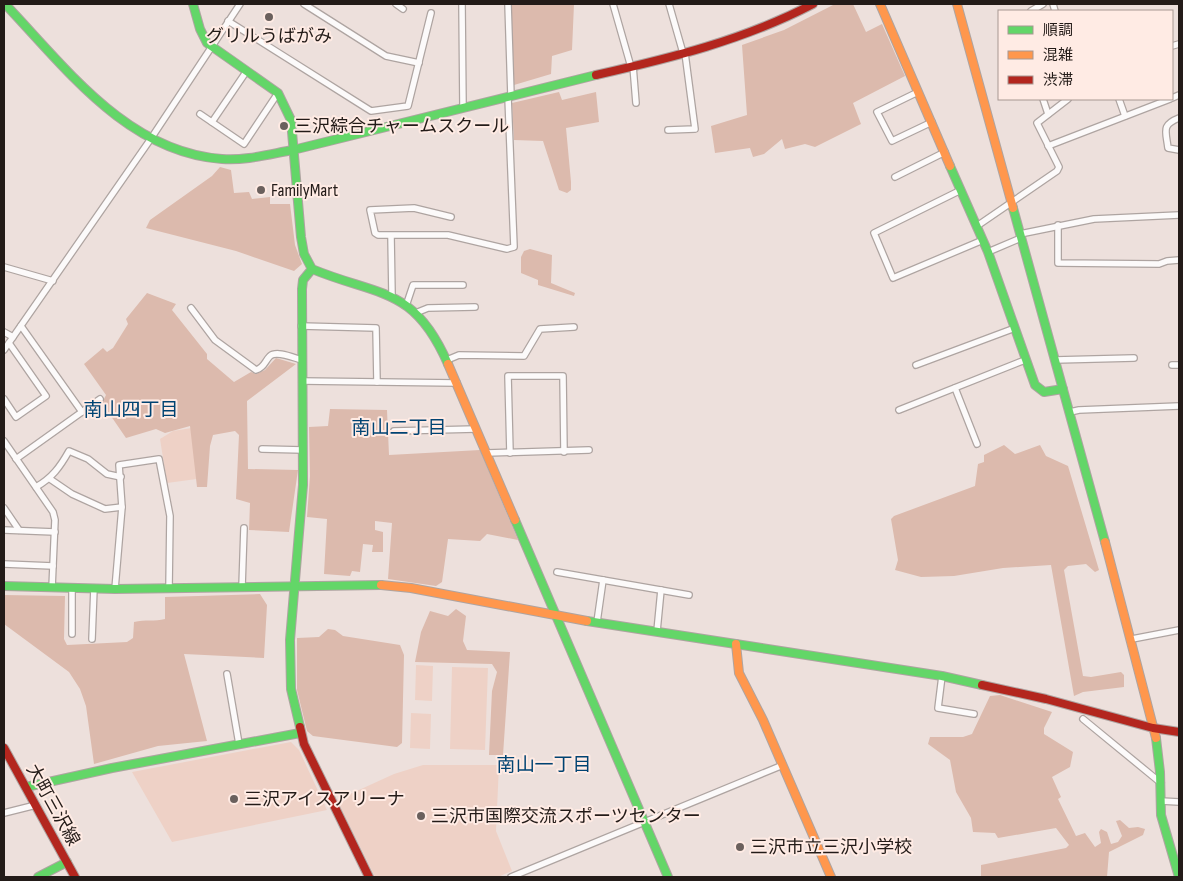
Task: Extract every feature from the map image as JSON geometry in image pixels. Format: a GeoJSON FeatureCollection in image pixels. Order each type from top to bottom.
{"type":"FeatureCollection","features":[{"type":"Feature","properties":{"kind":"street"},"geometry":{"type":"LineString","coordinates":[[5,4],[101,105],[117,119],[150,140],[192,154],[223,159],[255,157],[293,150],[684,53],[754,32],[789,18],[813,4]]}},
{"type":"Feature","properties":{"kind":"street"},"geometry":{"type":"LineString","coordinates":[[193,4],[200,29],[211,47],[278,94],[288,112],[301,237],[304,254],[312,269],[392,295],[418,312],[431,329],[457,383],[668,877]]}},
{"type":"Feature","properties":{"kind":"street"},"geometry":{"type":"LineString","coordinates":[[4,350],[150,140],[240,4]]}},
{"type":"Feature","properties":{"kind":"street"},"geometry":{"type":"LineString","coordinates":[[304,4],[386,56],[419,64]]}},
{"type":"Feature","properties":{"kind":"street"},"geometry":{"type":"LineString","coordinates":[[396,4],[403,9]]}},
{"type":"Feature","properties":{"kind":"street"},"geometry":{"type":"LineString","coordinates":[[462,4],[463,108]]}},
{"type":"Feature","properties":{"kind":"street"},"geometry":{"type":"LineString","coordinates":[[451,217],[414,208],[370,210],[375,233],[391,236],[448,235],[507,249],[514,247],[508,4]]}},
{"type":"Feature","properties":{"kind":"street"},"geometry":{"type":"LineString","coordinates":[[613,4],[632,66],[636,103]]}},
{"type":"Feature","properties":{"kind":"street"},"geometry":{"type":"LineString","coordinates":[[668,130],[695,129],[684,53],[669,4]]}},
{"type":"Feature","properties":{"kind":"street"},"geometry":{"type":"LineString","coordinates":[[880,4],[988,252],[1025,360],[1039,390],[1044,392],[1063,389]]}},
{"type":"Feature","properties":{"kind":"street"},"geometry":{"type":"LineString","coordinates":[[957,4],[1132,639],[1153,728],[1161,783],[1164,830],[1179,877]]}},
{"type":"Feature","properties":{"kind":"street"},"geometry":{"type":"LineString","coordinates":[[228,21],[371,111],[408,106],[431,13]]}},
{"type":"Feature","properties":{"kind":"street"},"geometry":{"type":"LineString","coordinates":[[212,122],[246,72]]}},
{"type":"Feature","properties":{"kind":"street"},"geometry":{"type":"LineString","coordinates":[[918,92],[878,112],[892,142],[932,122]]}},
{"type":"Feature","properties":{"kind":"street"},"geometry":{"type":"LineString","coordinates":[[200,114],[244,144],[278,94]]}},
{"type":"Feature","properties":{"kind":"street"},"geometry":{"type":"LineString","coordinates":[[1043,100],[1048,114]]}},
{"type":"Feature","properties":{"kind":"street"},"geometry":{"type":"LineString","coordinates":[[977,226],[1057,171],[1059,167],[1037,123],[1067,100]]}},
{"type":"Feature","properties":{"kind":"street"},"geometry":{"type":"LineString","coordinates":[[1119,100],[1125,116]]}},
{"type":"Feature","properties":{"kind":"street"},"geometry":{"type":"LineString","coordinates":[[1048,146],[1166,100]]}},
{"type":"Feature","properties":{"kind":"street"},"geometry":{"type":"LineString","coordinates":[[1179,118],[1168,122],[1166,126],[1168,148],[1179,150]]}},
{"type":"Feature","properties":{"kind":"street"},"geometry":{"type":"LineString","coordinates":[[895,177],[945,152]]}},
{"type":"Feature","properties":{"kind":"street"},"geometry":{"type":"LineString","coordinates":[[962,190],[874,233],[889,269],[893,278],[983,240]]}},
{"type":"Feature","properties":{"kind":"street"},"geometry":{"type":"LineString","coordinates":[[988,252],[1020,236],[1058,225],[1094,219],[1179,215]]}},
{"type":"Feature","properties":{"kind":"street"},"geometry":{"type":"LineString","coordinates":[[1058,225],[1058,262],[1159,264],[1179,260]]}},
{"type":"Feature","properties":{"kind":"street"},"geometry":{"type":"LineString","coordinates":[[391,236],[392,295]]}},
{"type":"Feature","properties":{"kind":"street"},"geometry":{"type":"LineString","coordinates":[[4,267],[53,281]]}},
{"type":"Feature","properties":{"kind":"street"},"geometry":{"type":"LineString","coordinates":[[312,269],[303,280],[301,326],[302,512],[294,586],[289,666],[291,689],[300,733],[321,783],[350,835],[369,877]]}},
{"type":"Feature","properties":{"kind":"street"},"geometry":{"type":"LineString","coordinates":[[407,304],[413,285],[463,285]]}},
{"type":"Feature","properties":{"kind":"street"},"geometry":{"type":"LineString","coordinates":[[418,312],[428,308],[475,307]]}},
{"type":"Feature","properties":{"kind":"street"},"geometry":{"type":"LineString","coordinates":[[191,308],[215,340],[256,370],[263,367],[271,355],[276,353],[302,360]]}},
{"type":"Feature","properties":{"kind":"street"},"geometry":{"type":"LineString","coordinates":[[21,326],[82,412]]}},
{"type":"Feature","properties":{"kind":"street"},"geometry":{"type":"LineString","coordinates":[[301,326],[376,328],[377,382]]}},
{"type":"Feature","properties":{"kind":"street"},"geometry":{"type":"LineString","coordinates":[[447,360],[459,355],[524,356],[540,329],[574,327]]}},
{"type":"Feature","properties":{"kind":"street"},"geometry":{"type":"LineString","coordinates":[[916,365],[1015,328]]}},
{"type":"Feature","properties":{"kind":"street"},"geometry":{"type":"LineString","coordinates":[[4,332],[46,396],[16,417],[4,399]]}},
{"type":"Feature","properties":{"kind":"street"},"geometry":{"type":"LineString","coordinates":[[1055,360],[1134,358]]}},
{"type":"Feature","properties":{"kind":"street"},"geometry":{"type":"LineString","coordinates":[[899,410],[1025,360]]}},
{"type":"Feature","properties":{"kind":"street"},"geometry":{"type":"LineString","coordinates":[[1172,365],[1179,364]]}},
{"type":"Feature","properties":{"kind":"street"},"geometry":{"type":"LineString","coordinates":[[510,453],[508,376],[563,376],[564,452]]}},
{"type":"Feature","properties":{"kind":"street"},"geometry":{"type":"LineString","coordinates":[[302,381],[457,383]]}},
{"type":"Feature","properties":{"kind":"street"},"geometry":{"type":"LineString","coordinates":[[955,388],[977,444]]}},
{"type":"Feature","properties":{"kind":"street"},"geometry":{"type":"LineString","coordinates":[[16,459],[100,399]]}},
{"type":"Feature","properties":{"kind":"street"},"geometry":{"type":"LineString","coordinates":[[1070,412],[1179,406]]}},
{"type":"Feature","properties":{"kind":"street"},"geometry":{"type":"LineString","coordinates":[[394,431],[476,429]]}},
{"type":"Feature","properties":{"kind":"street"},"geometry":{"type":"LineString","coordinates":[[4,441],[53,512],[55,532],[52,588]]}},
{"type":"Feature","properties":{"kind":"street"},"geometry":{"type":"LineString","coordinates":[[262,450],[303,450]]}},
{"type":"Feature","properties":{"kind":"street"},"geometry":{"type":"LineString","coordinates":[[487,453],[589,450]]}},
{"type":"Feature","properties":{"kind":"street"},"geometry":{"type":"LineString","coordinates":[[36,487],[50,479],[60,468],[70,451],[88,459],[107,474],[121,477]]}},
{"type":"Feature","properties":{"kind":"street"},"geometry":{"type":"LineString","coordinates":[[114,589],[122,507],[119,465],[159,459],[170,516],[169,588]]}},
{"type":"Feature","properties":{"kind":"street"},"geometry":{"type":"LineString","coordinates":[[50,479],[72,494],[105,509],[122,507]]}},
{"type":"Feature","properties":{"kind":"street"},"geometry":{"type":"LineString","coordinates":[[4,508],[19,530]]}},
{"type":"Feature","properties":{"kind":"street"},"geometry":{"type":"LineString","coordinates":[[242,587],[244,528]]}},
{"type":"Feature","properties":{"kind":"street"},"geometry":{"type":"LineString","coordinates":[[4,530],[55,532]]}},
{"type":"Feature","properties":{"kind":"street"},"geometry":{"type":"LineString","coordinates":[[4,564],[53,566]]}},
{"type":"Feature","properties":{"kind":"street"},"geometry":{"type":"LineString","coordinates":[[557,572],[690,595]]}},
{"type":"Feature","properties":{"kind":"street"},"geometry":{"type":"LineString","coordinates":[[597,622],[603,580]]}},
{"type":"Feature","properties":{"kind":"street"},"geometry":{"type":"LineString","coordinates":[[4,586],[114,589],[379,585],[411,588],[556,616],[942,676],[1046,698],[1153,728],[1179,732]]}},
{"type":"Feature","properties":{"kind":"street"},"geometry":{"type":"LineString","coordinates":[[72,588],[72,634]]}},
{"type":"Feature","properties":{"kind":"street"},"geometry":{"type":"LineString","coordinates":[[92,638],[94,588]]}},
{"type":"Feature","properties":{"kind":"street"},"geometry":{"type":"LineString","coordinates":[[656,631],[662,590]]}},
{"type":"Feature","properties":{"kind":"street"},"geometry":{"type":"LineString","coordinates":[[1132,639],[1179,630]]}},
{"type":"Feature","properties":{"kind":"street"},"geometry":{"type":"LineString","coordinates":[[736,644],[739,673],[763,720],[831,877]]}},
{"type":"Feature","properties":{"kind":"street"},"geometry":{"type":"LineString","coordinates":[[227,674],[239,744]]}},
{"type":"Feature","properties":{"kind":"street"},"geometry":{"type":"LineString","coordinates":[[942,676],[938,708],[974,714]]}},
{"type":"Feature","properties":{"kind":"street"},"geometry":{"type":"LineString","coordinates":[[1083,719],[1161,783]]}},
{"type":"Feature","properties":{"kind":"street"},"geometry":{"type":"LineString","coordinates":[[26,787],[112,768],[300,733]]}},
{"type":"Feature","properties":{"kind":"street","name":"大町三沢線"},"geometry":{"type":"LineString","coordinates":[[4,748],[8,763],[26,787],[75,877]]}},
{"type":"Feature","properties":{"kind":"street"},"geometry":{"type":"LineString","coordinates":[[511,877],[783,765]]}},
{"type":"Feature","properties":{"kind":"street"},"geometry":{"type":"LineString","coordinates":[[1161,801],[1179,802]]}},
{"type":"Feature","properties":{"kind":"street"},"geometry":{"type":"LineString","coordinates":[[4,813],[36,805]]}},
{"type":"Feature","properties":{"kind":"street"},"geometry":{"type":"LineString","coordinates":[[38,877],[67,862]]}},
{"type":"Feature","properties":{"kind":"shaded area"},"geometry":{"type":"Polygon","coordinates":[[[511,4],[574,4],[572,50],[552,56],[551,74],[514,85],[511,4]]]}},
{"type":"Feature","properties":{"kind":"shaded area"},"geometry":{"type":"Polygon","coordinates":[[[835,4],[853,4],[866,32],[882,24],[905,76],[853,103],[861,124],[815,147],[805,144],[785,149],[782,139],[764,154],[753,157],[750,148],[715,153],[711,126],[747,115],[742,45],[784,30],[835,4]]]}},
{"type":"Feature","properties":{"kind":"shaded area"},"geometry":{"type":"Polygon","coordinates":[[[559,92],[562,100],[596,92],[599,122],[566,128],[571,182],[571,190],[567,193],[559,190],[543,141],[514,140],[512,103],[559,92]]]}},
{"type":"Feature","properties":{"kind":"shaded area"},"geometry":{"type":"Polygon","coordinates":[[[220,167],[231,170],[234,193],[249,192],[252,199],[270,197],[270,204],[290,204],[295,245],[302,264],[294,271],[236,251],[146,228],[150,220],[212,176],[220,167]]]}},
{"type":"Feature","properties":{"kind":"shaded area"},"geometry":{"type":"Polygon","coordinates":[[[530,249],[552,255],[551,283],[575,293],[574,296],[538,285],[538,280],[521,273],[521,257],[524,251],[530,249]]]}},
{"type":"Feature","properties":{"kind":"shaded area"},"geometry":{"type":"Polygon","coordinates":[[[147,293],[176,304],[172,310],[207,354],[207,359],[234,382],[251,372],[256,374],[265,370],[276,358],[296,364],[247,401],[248,469],[298,470],[289,532],[249,530],[250,503],[236,499],[239,435],[235,431],[213,435],[210,446],[207,487],[197,487],[190,426],[165,433],[156,429],[126,438],[102,403],[106,395],[84,364],[103,348],[107,352],[113,348],[128,324],[126,319],[147,293]]]}},
{"type":"Feature","properties":{"kind":"shaded area"},"geometry":{"type":"Polygon","coordinates":[[[330,409],[387,410],[389,455],[480,450],[518,540],[487,534],[480,541],[448,539],[442,582],[436,586],[388,579],[392,523],[375,521],[375,530],[383,532],[383,552],[372,552],[373,545],[363,544],[360,572],[352,571],[350,576],[324,574],[327,519],[307,517],[310,476],[309,427],[328,426],[330,409]]]}},
{"type":"Feature","properties":{"kind":"shaded area"},"geometry":{"type":"Polygon","coordinates":[[[204,426],[204,478],[167,483],[160,439],[173,431],[204,426]]]}},
{"type":"Feature","properties":{"kind":"shaded area"},"geometry":{"type":"Polygon","coordinates":[[[1004,445],[1015,454],[1040,445],[1046,456],[1068,466],[1099,570],[1095,572],[1086,564],[1068,566],[1064,570],[1083,676],[1091,677],[1121,672],[1124,675],[1124,687],[1083,692],[1074,696],[1051,565],[1003,568],[954,576],[921,577],[895,570],[898,560],[891,519],[894,516],[975,486],[978,464],[984,462],[984,455],[1004,445]]]}},
{"type":"Feature","properties":{"kind":"shaded area"},"geometry":{"type":"Polygon","coordinates":[[[260,594],[267,605],[264,658],[184,654],[207,741],[158,746],[94,764],[86,706],[80,689],[69,672],[4,624],[4,595],[65,596],[64,639],[67,645],[127,642],[133,638],[134,622],[165,619],[165,597],[260,594]]]}},
{"type":"Feature","properties":{"kind":"shaded area"},"geometry":{"type":"Polygon","coordinates":[[[456,609],[466,616],[463,641],[467,650],[510,652],[503,755],[489,755],[492,691],[497,672],[492,664],[415,662],[421,632],[430,611],[448,616],[456,609]]]}},
{"type":"Feature","properties":{"kind":"shaded area"},"geometry":{"type":"Polygon","coordinates":[[[328,629],[335,630],[343,636],[400,645],[404,655],[402,743],[397,747],[313,736],[307,731],[297,690],[297,638],[319,637],[328,629]]]}},
{"type":"Feature","properties":{"kind":"shaded area"},"geometry":{"type":"Polygon","coordinates":[[[416,665],[433,666],[432,701],[415,700],[416,665]]]}},
{"type":"Feature","properties":{"kind":"shaded area"},"geometry":{"type":"Polygon","coordinates":[[[452,667],[488,668],[485,750],[450,749],[452,667]]]}},
{"type":"Feature","properties":{"kind":"shaded area"},"geometry":{"type":"Polygon","coordinates":[[[1000,695],[1052,712],[1044,728],[1044,734],[1073,752],[1070,767],[1052,777],[1061,797],[1058,799],[1076,836],[1085,833],[1095,847],[1101,843],[1099,832],[1101,829],[1107,832],[1111,844],[1118,842],[1122,836],[1116,821],[1120,820],[1129,828],[1138,827],[1145,829],[1143,835],[1109,852],[1107,877],[981,877],[981,865],[1066,848],[1069,845],[1056,828],[998,838],[995,833],[973,832],[971,818],[956,792],[950,760],[928,744],[930,737],[963,737],[972,734],[990,696],[1000,695]]]}},
{"type":"Feature","properties":{"kind":"shaded area"},"geometry":{"type":"Polygon","coordinates":[[[411,713],[431,714],[430,749],[410,748],[411,713]]]}},
{"type":"Feature","properties":{"kind":"shaded area","name":"三沢アイスアリーナ"},"geometry":{"type":"Polygon","coordinates":[[[291,742],[299,750],[327,810],[172,842],[132,772],[291,742]]]}},
{"type":"Feature","properties":{"kind":"shaded area","name":"三沢市国際交流スポーツセンター"},"geometry":{"type":"Polygon","coordinates":[[[423,765],[499,765],[496,831],[512,871],[498,877],[375,877],[337,800],[394,774],[423,765]]]}},
{"type":"Feature","properties":{"kind":"traffic: fast"},"geometry":{"type":"LineString","coordinates":[[5,4],[75,79],[128,124],[157,141],[188,153],[222,159],[249,158],[293,150],[596,75]]}},
{"type":"Feature","properties":{"kind":"traffic: fast"},"geometry":{"type":"LineString","coordinates":[[193,4],[200,29],[207,43],[278,93],[291,120],[301,237],[304,254],[312,269],[376,291],[408,307],[422,320],[435,339],[448,364]]}},
{"type":"Feature","properties":{"kind":"traffic: fast"},"geometry":{"type":"LineString","coordinates":[[950,166],[988,252],[1035,385],[1044,392],[1063,389]]}},
{"type":"Feature","properties":{"kind":"traffic: fast"},"geometry":{"type":"LineString","coordinates":[[1013,208],[1105,542]]}},
{"type":"Feature","properties":{"kind":"traffic: fast"},"geometry":{"type":"LineString","coordinates":[[300,727],[291,689],[290,640],[303,485],[302,289],[303,280],[312,269]]}},
{"type":"Feature","properties":{"kind":"traffic: fast"},"geometry":{"type":"LineString","coordinates":[[515,520],[668,877]]}},
{"type":"Feature","properties":{"kind":"traffic: fast"},"geometry":{"type":"LineString","coordinates":[[4,586],[115,589],[381,585]]}},
{"type":"Feature","properties":{"kind":"traffic: fast"},"geometry":{"type":"LineString","coordinates":[[587,621],[942,676],[982,685]]}},
{"type":"Feature","properties":{"kind":"traffic: fast"},"geometry":{"type":"LineString","coordinates":[[26,787],[112,768],[300,733]]}},
{"type":"Feature","properties":{"kind":"traffic: fast"},"geometry":{"type":"LineString","coordinates":[[1156,738],[1160,772],[1161,815],[1179,877]]}},
{"type":"Feature","properties":{"kind":"traffic: fast"},"geometry":{"type":"LineString","coordinates":[[38,877],[67,862]]}},
{"type":"Feature","properties":{"kind":"traffic: slow"},"geometry":{"type":"LineString","coordinates":[[880,4],[950,166]]}},
{"type":"Feature","properties":{"kind":"traffic: slow"},"geometry":{"type":"LineString","coordinates":[[957,4],[1013,208]]}},
{"type":"Feature","properties":{"kind":"traffic: slow"},"geometry":{"type":"LineString","coordinates":[[448,364],[515,520]]}},
{"type":"Feature","properties":{"kind":"traffic: slow"},"geometry":{"type":"LineString","coordinates":[[1105,542],[1156,738]]}},
{"type":"Feature","properties":{"kind":"traffic: slow"},"geometry":{"type":"LineString","coordinates":[[381,585],[411,588],[587,621]]}},
{"type":"Feature","properties":{"kind":"traffic: slow"},"geometry":{"type":"LineString","coordinates":[[736,644],[739,673],[763,720],[831,877]]}},
{"type":"Feature","properties":{"kind":"traffic: jam"},"geometry":{"type":"LineString","coordinates":[[596,75],[707,47],[761,28],[813,4]]}},
{"type":"Feature","properties":{"kind":"traffic: jam"},"geometry":{"type":"LineString","coordinates":[[982,685],[1046,699],[1153,728],[1179,732]]}},
{"type":"Feature","properties":{"kind":"traffic: jam"},"geometry":{"type":"LineString","coordinates":[[300,727],[304,744],[369,877]]}},
{"type":"Feature","properties":{"kind":"traffic: jam"},"geometry":{"type":"LineString","coordinates":[[4,748],[75,877]]}},
{"type":"Feature","properties":{"kind":"place","name":"グリルうばがみ"},"geometry":{"type":"Point","coordinates":[269,17]}},
{"type":"Feature","properties":{"kind":"place","name":"三沢綜合チャームスクール"},"geometry":{"type":"Point","coordinates":[284,126]}},
{"type":"Feature","properties":{"kind":"place","name":"FamilyMart"},"geometry":{"type":"Point","coordinates":[261,190]}},
{"type":"Feature","properties":{"kind":"place","name":"三沢アイスアリーナ"},"geometry":{"type":"Point","coordinates":[234,799]}},
{"type":"Feature","properties":{"kind":"place","name":"三沢市国際交流スポーツセンター"},"geometry":{"type":"Point","coordinates":[421,816]}},
{"type":"Feature","properties":{"kind":"place","name":"三沢市立三沢小学校"},"geometry":{"type":"Point","coordinates":[740,847]}},
{"type":"Feature","properties":{"kind":"district","name":"南山四丁目"},"geometry":{"type":"Point","coordinates":[131,410]}},
{"type":"Feature","properties":{"kind":"district","name":"南山二丁目"},"geometry":{"type":"Point","coordinates":[399,428]}},
{"type":"Feature","properties":{"kind":"district","name":"南山一丁目"},"geometry":{"type":"Point","coordinates":[544,765]}}]}
